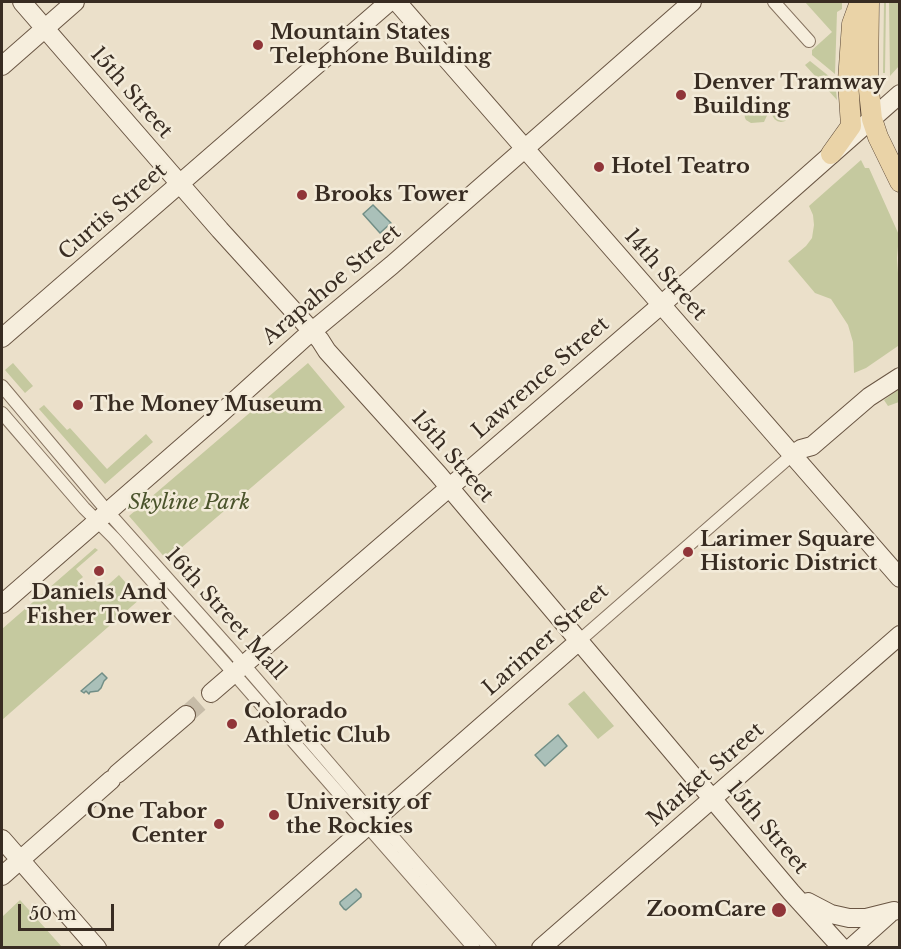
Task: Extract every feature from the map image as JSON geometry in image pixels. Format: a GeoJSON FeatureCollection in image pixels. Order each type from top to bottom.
{"type":"FeatureCollection","features":[{"type":"Feature","properties":{"kind":"main road"},"geometry":{"type":"LineString","coordinates":[[831,154],[851,126],[848,81],[852,24],[860,2]]}},
{"type":"Feature","properties":{"kind":"main road"},"geometry":{"type":"LineString","coordinates":[[869,2],[868,81],[875,124],[900,182]]}},
{"type":"Feature","properties":{"kind":"street","name":"15th Street"},"geometry":{"type":"LineString","coordinates":[[22,2],[449,487],[791,892],[842,948]]}},
{"type":"Feature","properties":{"kind":"street"},"geometry":{"type":"LineString","coordinates":[[2,66],[75,2]]}},
{"type":"Feature","properties":{"kind":"street","name":"Curtis Street"},"geometry":{"type":"LineString","coordinates":[[2,338],[389,2]]}},
{"type":"Feature","properties":{"kind":"street","name":"14th Street"},"geometry":{"type":"LineString","coordinates":[[397,2],[900,578]]}},
{"type":"Feature","properties":{"kind":"street","name":"Arapahoe Street"},"geometry":{"type":"LineString","coordinates":[[2,604],[312,331],[392,265],[692,2]]}},
{"type":"Feature","properties":{"kind":"street"},"geometry":{"type":"LineString","coordinates":[[774,2],[809,40]]}},
{"type":"Feature","properties":{"kind":"street","name":"Lawrence Street"},"geometry":{"type":"LineString","coordinates":[[211,693],[661,305],[831,154],[875,124],[900,94]]}},
{"type":"Feature","properties":{"kind":"street","name":"Larimer Street"},"geometry":{"type":"LineString","coordinates":[[228,948],[792,455],[812,446],[868,397],[897,379]]}},
{"type":"Feature","properties":{"kind":"street","name":"16th Street Mall"},"geometry":{"type":"LineString","coordinates":[[2,386],[102,517]]}},
{"type":"Feature","properties":{"kind":"street","name":"16th Street Mall"},"geometry":{"type":"LineString","coordinates":[[2,413],[102,517],[239,669],[372,822],[474,948]]}},
{"type":"Feature","properties":{"kind":"street","name":"Market Street"},"geometry":{"type":"LineString","coordinates":[[541,948],[900,635]]}},
{"type":"Feature","properties":{"kind":"street"},"geometry":{"type":"LineString","coordinates":[[2,876],[186,715]]}},
{"type":"Feature","properties":{"kind":"street","name":"16th Street Mall"},"geometry":{"type":"LineString","coordinates":[[372,822],[490,948]]}},
{"type":"Feature","properties":{"kind":"street"},"geometry":{"type":"LineString","coordinates":[[2,839],[97,948]]}},
{"type":"Feature","properties":{"kind":"street"},"geometry":{"type":"LineString","coordinates":[[791,892],[822,910],[841,917],[866,918],[897,908]]}},
{"type":"Feature","properties":{"kind":"street"},"geometry":{"type":"LineString","coordinates":[[851,948],[897,908]]}},
{"type":"Feature","properties":{"kind":"green space"},"geometry":{"type":"Polygon","coordinates":[[[805,2],[842,2],[842,9],[837,12],[835,74],[812,55],[812,50],[832,32],[805,2]]]}},
{"type":"Feature","properties":{"kind":"green space"},"geometry":{"type":"Polygon","coordinates":[[[884,2],[886,2],[885,73],[883,73],[884,2]]]}},
{"type":"Feature","properties":{"kind":"green space"},"geometry":{"type":"Polygon","coordinates":[[[889,2],[900,2],[899,66],[890,76],[889,2]]]}},
{"type":"Feature","properties":{"kind":"green space"},"geometry":{"type":"Polygon","coordinates":[[[810,61],[835,81],[837,100],[805,65],[810,61]]]}},
{"type":"Feature","properties":{"kind":"green space"},"geometry":{"type":"Polygon","coordinates":[[[781,104],[787,107],[790,113],[787,119],[781,122],[775,119],[772,113],[775,107],[781,104]]]}},
{"type":"Feature","properties":{"kind":"green space"},"geometry":{"type":"Polygon","coordinates":[[[751,105],[771,107],[764,122],[751,123],[746,120],[744,111],[751,105]]]}},
{"type":"Feature","properties":{"kind":"green space"},"geometry":{"type":"Polygon","coordinates":[[[861,160],[865,168],[869,168],[899,235],[897,258],[900,344],[866,368],[854,373],[853,342],[848,325],[831,299],[815,293],[788,261],[812,238],[814,225],[809,206],[861,160]]]}},
{"type":"Feature","properties":{"kind":"green space"},"geometry":{"type":"Polygon","coordinates":[[[13,363],[33,386],[25,393],[5,370],[13,363]]]}},
{"type":"Feature","properties":{"kind":"green space","name":"Skyline Park"},"geometry":{"type":"Polygon","coordinates":[[[308,363],[345,407],[167,560],[129,516],[308,363]]]}},
{"type":"Feature","properties":{"kind":"green space"},"geometry":{"type":"Polygon","coordinates":[[[899,389],[899,402],[888,406],[884,400],[899,389]]]}},
{"type":"Feature","properties":{"kind":"green space"},"geometry":{"type":"Polygon","coordinates":[[[44,405],[67,430],[70,428],[107,469],[146,434],[153,442],[105,484],[39,409],[44,405]]]}},
{"type":"Feature","properties":{"kind":"green space","name":"Skyline Park"},"geometry":{"type":"Polygon","coordinates":[[[95,548],[98,550],[76,569],[83,577],[78,581],[87,591],[92,587],[98,594],[119,575],[140,599],[2,720],[2,629],[95,548]]]}},
{"type":"Feature","properties":{"kind":"green space"},"geometry":{"type":"Polygon","coordinates":[[[584,691],[614,726],[598,739],[568,704],[584,691]]]}},
{"type":"Feature","properties":{"kind":"green space"},"geometry":{"type":"Polygon","coordinates":[[[20,900],[62,947],[2,947],[2,917],[20,900]]]}},
{"type":"Feature","properties":{"kind":"water"},"geometry":{"type":"Polygon","coordinates":[[[373,205],[391,223],[380,233],[363,214],[373,205]]]}},
{"type":"Feature","properties":{"kind":"water"},"geometry":{"type":"Polygon","coordinates":[[[102,673],[107,678],[98,691],[89,694],[81,691],[102,673]]]}},
{"type":"Feature","properties":{"kind":"water"},"geometry":{"type":"Polygon","coordinates":[[[558,735],[567,746],[545,766],[535,755],[558,735]]]}},
{"type":"Feature","properties":{"kind":"water"},"geometry":{"type":"Polygon","coordinates":[[[356,889],[361,897],[346,910],[344,909],[340,902],[356,889]]]}},
{"type":"Feature","properties":{"kind":"tunnel"},"geometry":{"type":"LineString","coordinates":[[186,715],[211,693]]}},
{"type":"Feature","properties":{"kind":"place","name":"Mountain States Telephone Building"},"geometry":{"type":"Point","coordinates":[258,45]}},
{"type":"Feature","properties":{"kind":"place","name":"Denver Tramway Building"},"geometry":{"type":"Point","coordinates":[681,95]}},
{"type":"Feature","properties":{"kind":"place","name":"Hotel Teatro"},"geometry":{"type":"Point","coordinates":[599,167]}},
{"type":"Feature","properties":{"kind":"place","name":"Brooks Tower"},"geometry":{"type":"Point","coordinates":[302,195]}},
{"type":"Feature","properties":{"kind":"place","name":"The Money Museum"},"geometry":{"type":"Point","coordinates":[78,405]}},
{"type":"Feature","properties":{"kind":"place","name":"Larimer Square Historic District"},"geometry":{"type":"Point","coordinates":[688,552]}},
{"type":"Feature","properties":{"kind":"place","name":"Daniels And Fisher Tower"},"geometry":{"type":"Point","coordinates":[99,571]}},
{"type":"Feature","properties":{"kind":"place","name":"Colorado Athletic Club"},"geometry":{"type":"Point","coordinates":[232,724]}},
{"type":"Feature","properties":{"kind":"place","name":"University of the Rockies"},"geometry":{"type":"Point","coordinates":[274,815]}},
{"type":"Feature","properties":{"kind":"place","name":"One Tabor Center"},"geometry":{"type":"Point","coordinates":[219,824]}},
{"type":"Feature","properties":{"kind":"place","name":"ZoomCare"},"geometry":{"type":"Point","coordinates":[779,910]}}]}
